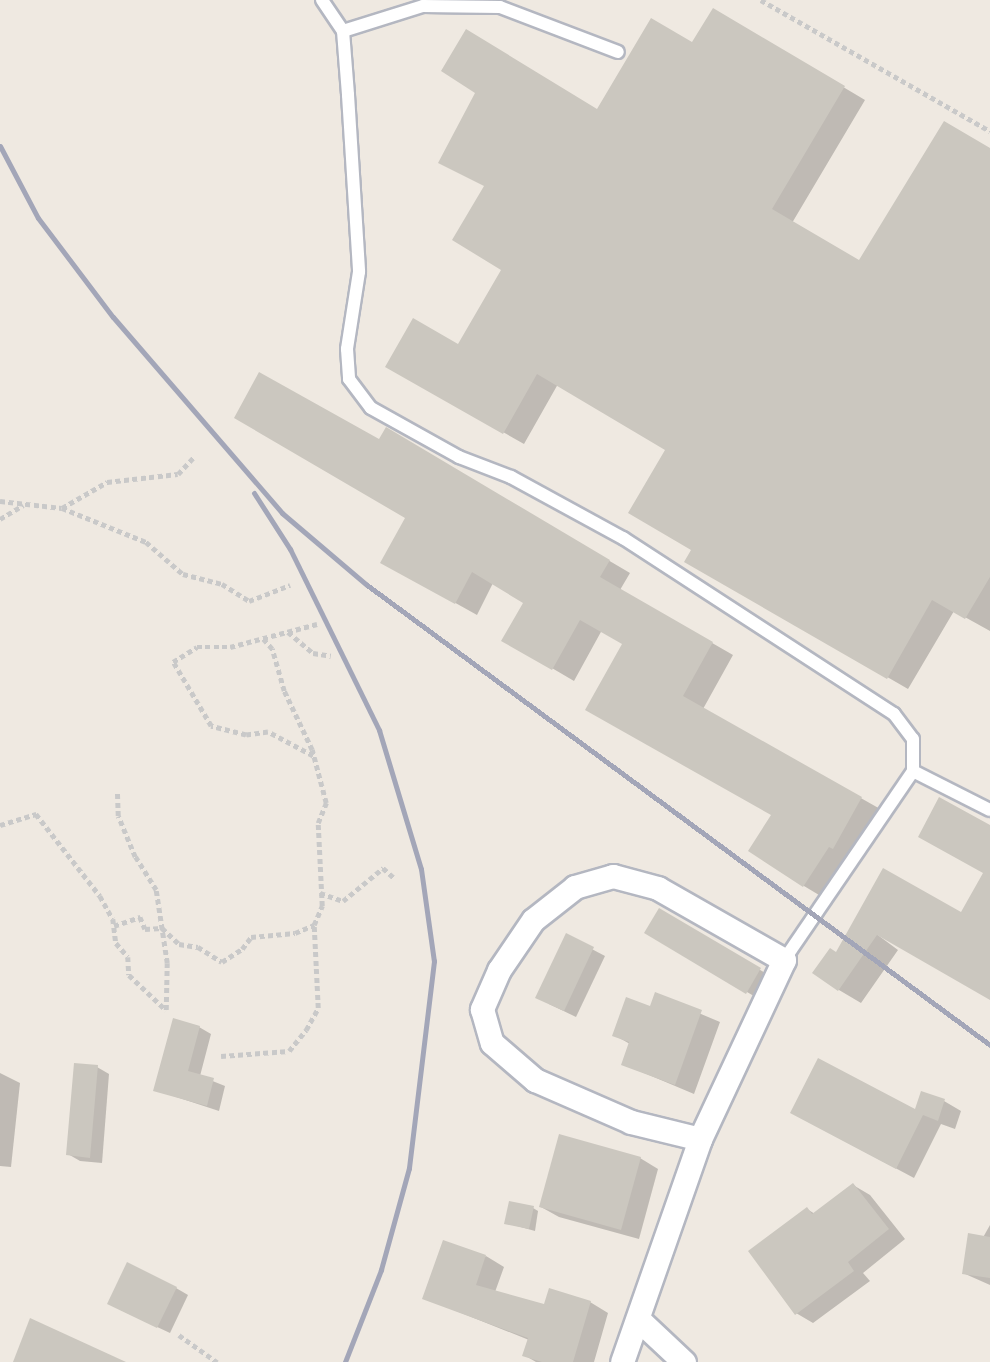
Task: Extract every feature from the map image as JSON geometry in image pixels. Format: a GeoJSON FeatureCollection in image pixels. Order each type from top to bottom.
{"type":"FeatureCollection","features":[{"type":"Feature","properties":{"kind":"street"},"geometry":{"type":"LineString","coordinates":[[622,1362],[700,1139],[784,960],[658,888],[614,876],[575,887],[533,920],[499,970],[482,1009],[492,1043],[535,1080],[631,1122],[700,1139]]}},
{"type":"Feature","properties":{"kind":"street"},"geometry":{"type":"LineString","coordinates":[[638,1319],[684,1362]]}},
{"type":"Feature","properties":{"kind":"lane"},"geometry":{"type":"LineString","coordinates":[[322,0],[343,31],[359,272],[347,349],[349,379],[371,408],[459,457],[511,477],[623,538],[894,714],[913,739],[913,771],[784,960]]}},
{"type":"Feature","properties":{"kind":"lane"},"geometry":{"type":"LineString","coordinates":[[343,31],[424,6],[499,7],[618,52]]}},
{"type":"Feature","properties":{"kind":"lane"},"geometry":{"type":"LineString","coordinates":[[913,771],[990,810]]}},
{"type":"Feature","properties":{"kind":"path"},"geometry":{"type":"LineString","coordinates":[[761,0],[990,131]]}},
{"type":"Feature","properties":{"kind":"path"},"geometry":{"type":"LineString","coordinates":[[62,508],[107,482],[178,474],[195,456]]}},
{"type":"Feature","properties":{"kind":"path"},"geometry":{"type":"LineString","coordinates":[[0,501],[62,508],[146,542],[183,575],[222,584],[249,601],[290,585]]}},
{"type":"Feature","properties":{"kind":"path"},"geometry":{"type":"LineString","coordinates":[[0,519],[25,504]]}},
{"type":"Feature","properties":{"kind":"path"},"geometry":{"type":"LineString","coordinates":[[313,756],[268,732],[246,735],[211,726],[173,662],[197,647],[230,647],[317,624]]}},
{"type":"Feature","properties":{"kind":"path"},"geometry":{"type":"LineString","coordinates":[[287,632],[313,653],[331,656]]}},
{"type":"Feature","properties":{"kind":"path"},"geometry":{"type":"LineString","coordinates":[[221,1056],[289,1051],[306,1030],[318,1008],[314,925],[322,906],[318,823],[326,803],[313,756],[284,691],[272,649],[262,638]]}},
{"type":"Feature","properties":{"kind":"path"},"geometry":{"type":"LineString","coordinates":[[0,825],[36,814],[100,895],[114,926],[116,943],[128,957],[129,975],[166,1010],[167,963],[156,890],[135,857],[118,816],[117,793]]}},
{"type":"Feature","properties":{"kind":"path"},"geometry":{"type":"LineString","coordinates":[[320,893],[344,901],[383,868],[394,878]]}},
{"type":"Feature","properties":{"kind":"path"},"geometry":{"type":"LineString","coordinates":[[114,926],[140,917],[145,929],[162,928],[180,944],[198,947],[222,962],[242,949],[250,937],[295,933],[314,925]]}},
{"type":"Feature","properties":{"kind":"path"},"geometry":{"type":"LineString","coordinates":[[179,1335],[217,1362]]}},
{"type":"Feature","properties":{"kind":"building"},"geometry":{"type":"Polygon","coordinates":[[[713,8],[845,86],[772,209],[859,260],[944,121],[990,148],[990,577],[965,619],[932,600],[887,679],[684,562],[691,550],[628,513],[665,450],[537,374],[503,434],[385,367],[413,318],[458,344],[501,270],[452,240],[484,186],[438,163],[475,93],[441,71],[466,29],[597,109],[651,18],[692,42],[713,8]]]}},
{"type":"Feature","properties":{"kind":"building"},"geometry":{"type":"Polygon","coordinates":[[[259,372],[379,439],[386,427],[610,560],[600,577],[713,642],[683,696],[862,797],[833,849],[829,847],[803,887],[748,851],[771,815],[585,710],[622,644],[580,620],[552,670],[501,641],[523,603],[472,572],[455,604],[380,563],[405,518],[234,418],[259,372]]]}},
{"type":"Feature","properties":{"kind":"building"},"geometry":{"type":"Polygon","coordinates":[[[939,797],[990,825],[990,1000],[877,935],[838,991],[812,973],[830,948],[836,952],[883,868],[961,912],[983,873],[918,837],[939,797]]]}},
{"type":"Feature","properties":{"kind":"building"},"geometry":{"type":"Polygon","coordinates":[[[659,908],[761,968],[746,994],[644,933],[659,908]]]}},
{"type":"Feature","properties":{"kind":"building"},"geometry":{"type":"Polygon","coordinates":[[[566,933],[594,947],[564,1011],[535,998],[566,933]]]}},
{"type":"Feature","properties":{"kind":"building"},"geometry":{"type":"Polygon","coordinates":[[[655,992],[702,1010],[675,1085],[621,1065],[629,1042],[612,1036],[626,997],[650,1006],[655,992]]]}},
{"type":"Feature","properties":{"kind":"building"},"geometry":{"type":"Polygon","coordinates":[[[173,1018],[200,1026],[188,1071],[214,1078],[207,1106],[153,1091],[173,1018]]]}},
{"type":"Feature","properties":{"kind":"building"},"geometry":{"type":"Polygon","coordinates":[[[818,1058],[915,1109],[921,1091],[945,1099],[938,1121],[923,1115],[896,1169],[790,1113],[818,1058]]]}},
{"type":"Feature","properties":{"kind":"building"},"geometry":{"type":"Polygon","coordinates":[[[74,1063],[98,1065],[90,1158],[66,1155],[74,1063]]]}},
{"type":"Feature","properties":{"kind":"building"},"geometry":{"type":"Polygon","coordinates":[[[559,1134],[641,1157],[621,1230],[539,1207],[559,1134]]]}},
{"type":"Feature","properties":{"kind":"building"},"geometry":{"type":"Polygon","coordinates":[[[853,1183],[889,1229],[848,1262],[854,1271],[795,1315],[748,1251],[807,1207],[812,1214],[853,1183]]]}},
{"type":"Feature","properties":{"kind":"building"},"geometry":{"type":"Polygon","coordinates":[[[509,1201],[534,1206],[529,1229],[504,1224],[509,1201]]]}},
{"type":"Feature","properties":{"kind":"building"},"geometry":{"type":"Polygon","coordinates":[[[968,1233],[990,1237],[990,1278],[962,1274],[968,1233]]]}},
{"type":"Feature","properties":{"kind":"building"},"geometry":{"type":"Polygon","coordinates":[[[443,1240],[486,1255],[476,1285],[544,1304],[549,1288],[591,1301],[573,1362],[542,1362],[522,1356],[528,1338],[422,1299],[443,1240]]]}},
{"type":"Feature","properties":{"kind":"building"},"geometry":{"type":"Polygon","coordinates":[[[127,1262],[177,1287],[157,1328],[107,1304],[127,1262]]]}},
{"type":"Feature","properties":{"kind":"building"},"geometry":{"type":"Polygon","coordinates":[[[30,1318],[126,1362],[13,1362],[30,1318]]]}},
{"type":"Feature","properties":{"kind":"railway"},"geometry":{"type":"LineString","coordinates":[[0,146],[38,218],[113,317],[282,513],[367,585],[990,1045]]}},
{"type":"Feature","properties":{"kind":"railway"},"geometry":{"type":"LineString","coordinates":[[254,493],[290,549],[379,730],[421,869],[434,961],[409,1168],[381,1270],[345,1362]]}}]}
